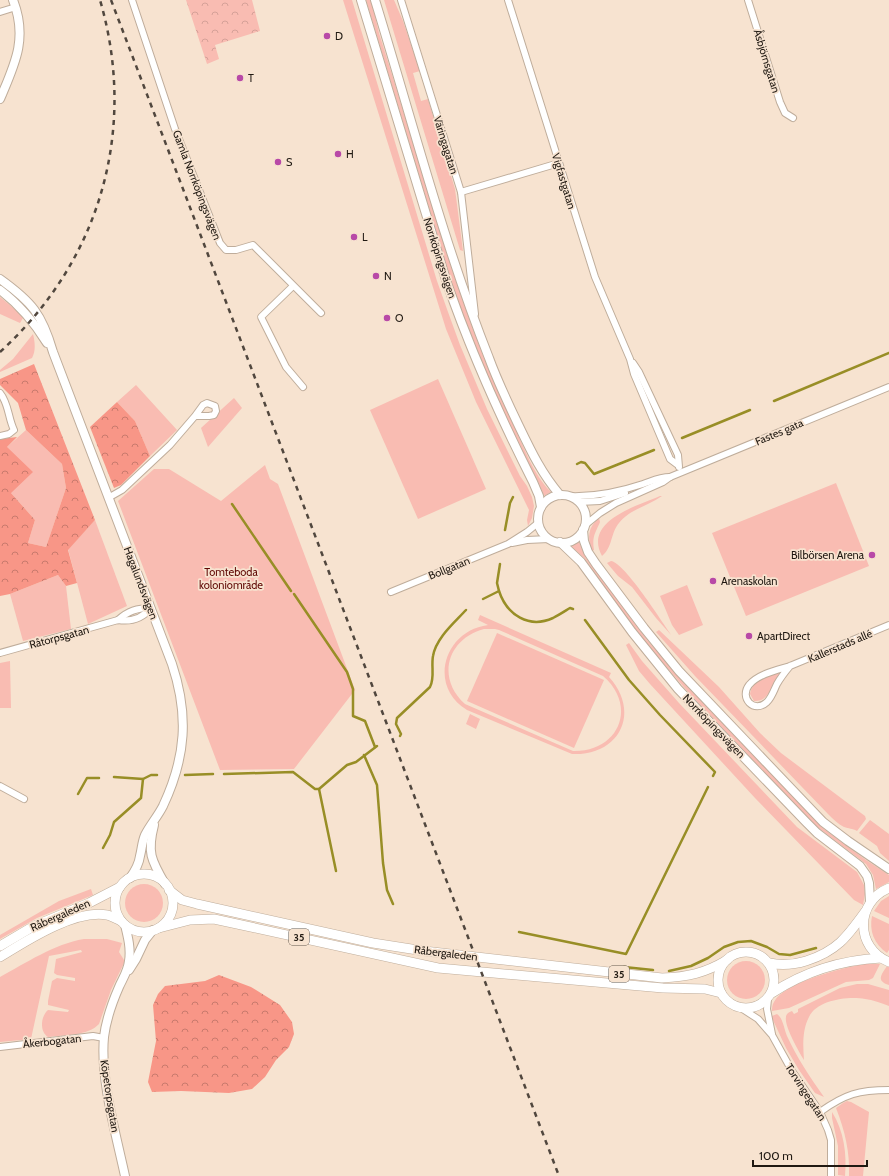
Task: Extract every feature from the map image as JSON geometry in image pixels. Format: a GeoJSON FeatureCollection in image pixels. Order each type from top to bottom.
{"type":"FeatureCollection","features":[{"type":"Feature","properties":{"kind":"main road","name":"Norrköpingsvägen"},"geometry":{"type":"LineString","coordinates":[[361,0],[441,262],[462,325],[490,394],[533,482],[539,496],[541,507]]}},
{"type":"Feature","properties":{"kind":"main road","name":"Norrköpingsvägen"},"geometry":{"type":"LineString","coordinates":[[375,0],[447,237],[477,328],[499,386],[540,468],[564,495]]}},
{"type":"Feature","properties":{"kind":"main road"},"geometry":{"type":"LineString","coordinates":[[0,99],[14,66],[20,44],[20,25],[14,4]]}},
{"type":"Feature","properties":{"kind":"main road","name":"Hagalundsvägen"},"geometry":{"type":"LineString","coordinates":[[0,279],[23,297],[38,313],[47,333],[108,498],[151,608],[177,679],[181,697],[183,742],[179,763],[172,787],[156,818],[144,836],[136,868],[130,878]]}},
{"type":"Feature","properties":{"kind":"main road","name":"Hagalundsvägen"},"geometry":{"type":"LineString","coordinates":[[0,290],[18,304],[26,313],[53,352]]}},
{"type":"Feature","properties":{"kind":"main road"},"geometry":{"type":"LineString","coordinates":[[564,495],[579,502],[585,514],[583,528],[574,539],[560,542],[549,539],[542,532],[538,523],[538,514],[546,500],[564,495]]}},
{"type":"Feature","properties":{"kind":"main road","name":"Norrköpingsvägen"},"geometry":{"type":"LineString","coordinates":[[583,528],[584,541],[588,552],[596,564],[644,628],[680,672],[824,822],[848,841],[889,869]]}},
{"type":"Feature","properties":{"kind":"main road","name":"Norrköpingsvägen"},"geometry":{"type":"LineString","coordinates":[[560,542],[581,562],[632,632],[678,689],[817,833],[860,866],[869,883],[870,902]]}},
{"type":"Feature","properties":{"kind":"main road","name":"Hagalundsvägen"},"geometry":{"type":"LineString","coordinates":[[156,818],[150,838],[150,847],[156,868],[167,887]]}},
{"type":"Feature","properties":{"kind":"main road","name":"35"},"geometry":{"type":"LineString","coordinates":[[130,878],[139,875],[149,875],[158,878],[167,887]]}},
{"type":"Feature","properties":{"kind":"main road"},"geometry":{"type":"LineString","coordinates":[[124,923],[117,913],[115,904],[116,895],[120,887],[130,878]]}},
{"type":"Feature","properties":{"kind":"main road","name":"Råbergaleden"},"geometry":{"type":"LineString","coordinates":[[0,946],[50,918],[89,903],[120,887]]}},
{"type":"Feature","properties":{"kind":"main road"},"geometry":{"type":"LineString","coordinates":[[156,929],[165,922],[172,911],[172,898],[167,887]]}},
{"type":"Feature","properties":{"kind":"main road","name":"Råbergaleden"},"geometry":{"type":"LineString","coordinates":[[167,887],[175,896],[182,900],[197,904],[373,943],[424,951],[662,978],[680,978],[698,974],[727,960]]}},
{"type":"Feature","properties":{"kind":"main road"},"geometry":{"type":"LineString","coordinates":[[770,996],[775,978],[769,964],[788,965],[816,958],[828,953],[848,935],[865,912],[870,902],[878,894],[889,888]]}},
{"type":"Feature","properties":{"kind":"main road"},"geometry":{"type":"LineString","coordinates":[[865,912],[863,924],[864,936],[872,950],[885,960]]}},
{"type":"Feature","properties":{"kind":"main road","name":"Råbergaleden"},"geometry":{"type":"LineString","coordinates":[[0,957],[38,934],[69,921],[102,914],[111,916],[124,923]]}},
{"type":"Feature","properties":{"kind":"main road","name":"Råbergaleden"},"geometry":{"type":"LineString","coordinates":[[156,929],[190,920],[214,919],[438,968],[663,988],[705,989],[721,994]]}},
{"type":"Feature","properties":{"kind":"main road","name":"35"},"geometry":{"type":"LineString","coordinates":[[124,923],[138,931],[156,929]]}},
{"type":"Feature","properties":{"kind":"main road","name":"Köpetorpsgatan"},"geometry":{"type":"LineString","coordinates":[[124,923],[130,954],[127,972],[111,1007],[104,1038],[103,1055],[105,1074],[125,1176]]}},
{"type":"Feature","properties":{"kind":"main road","name":"Köpetorpsgatan"},"geometry":{"type":"LineString","coordinates":[[127,972],[132,966],[145,940],[156,929]]}},
{"type":"Feature","properties":{"kind":"main road","name":"35"},"geometry":{"type":"LineString","coordinates":[[727,960],[733,955],[741,952],[749,952],[764,958],[769,964]]}},
{"type":"Feature","properties":{"kind":"main road"},"geometry":{"type":"LineString","coordinates":[[741,1008],[753,1008],[758,1006],[794,979],[830,966],[863,959],[885,960]]}},
{"type":"Feature","properties":{"kind":"main road"},"geometry":{"type":"LineString","coordinates":[[721,994],[718,979],[722,965],[727,960]]}},
{"type":"Feature","properties":{"kind":"main road","name":"35"},"geometry":{"type":"LineString","coordinates":[[721,994],[731,1005],[741,1008]]}},
{"type":"Feature","properties":{"kind":"street","name":"Gamla Norrköpingsvägen"},"geometry":{"type":"LineString","coordinates":[[132,0],[175,129],[220,243],[226,250],[236,250],[253,245],[321,313]]}},
{"type":"Feature","properties":{"kind":"street","name":"Väringagatan"},"geometry":{"type":"LineString","coordinates":[[401,0],[461,192],[477,328]]}},
{"type":"Feature","properties":{"kind":"street","name":"Vigfastgatan"},"geometry":{"type":"LineString","coordinates":[[508,0],[595,277],[670,459],[678,465],[681,472]]}},
{"type":"Feature","properties":{"kind":"street","name":"Åsbjörnsgatan"},"geometry":{"type":"LineString","coordinates":[[748,0],[780,102],[785,113],[793,118]]}},
{"type":"Feature","properties":{"kind":"street"},"geometry":{"type":"LineString","coordinates":[[0,12],[14,4]]}},
{"type":"Feature","properties":{"kind":"street"},"geometry":{"type":"LineString","coordinates":[[461,192],[558,163]]}},
{"type":"Feature","properties":{"kind":"street"},"geometry":{"type":"LineString","coordinates":[[293,286],[261,317],[286,366],[303,387]]}},
{"type":"Feature","properties":{"kind":"street","name":"Fastes gata"},"geometry":{"type":"LineString","coordinates":[[583,528],[600,513],[616,503],[663,482],[670,477],[889,387]]}},
{"type":"Feature","properties":{"kind":"street"},"geometry":{"type":"LineString","coordinates":[[0,393],[6,404],[14,430],[9,434],[0,436]]}},
{"type":"Feature","properties":{"kind":"street"},"geometry":{"type":"LineString","coordinates":[[108,498],[122,490],[170,445],[195,416]]}},
{"type":"Feature","properties":{"kind":"street","name":"Fastes gata"},"geometry":{"type":"LineString","coordinates":[[579,502],[600,501],[611,498],[661,477],[670,477]]}},
{"type":"Feature","properties":{"kind":"street","name":"Fastes gata"},"geometry":{"type":"LineString","coordinates":[[564,495],[594,496],[643,484]]}},
{"type":"Feature","properties":{"kind":"street","name":"Bollgatan"},"geometry":{"type":"LineString","coordinates":[[390,592],[508,544],[538,523]]}},
{"type":"Feature","properties":{"kind":"street","name":"Bollgatan"},"geometry":{"type":"LineString","coordinates":[[508,544],[527,540],[549,539]]}},
{"type":"Feature","properties":{"kind":"street","name":"Råtorpsgatan"},"geometry":{"type":"LineString","coordinates":[[118,620],[134,610],[151,608]]}},
{"type":"Feature","properties":{"kind":"street","name":"Råtorpsgatan"},"geometry":{"type":"LineString","coordinates":[[0,653],[118,620],[135,620],[143,616],[151,608]]}},
{"type":"Feature","properties":{"kind":"street","name":"Kallerstads allé"},"geometry":{"type":"LineString","coordinates":[[790,666],[783,674],[766,703],[758,707],[753,707],[749,704],[746,690],[749,685],[759,677],[790,666],[889,625]]}},
{"type":"Feature","properties":{"kind":"street"},"geometry":{"type":"LineString","coordinates":[[0,786],[24,799]]}},
{"type":"Feature","properties":{"kind":"street","name":"Torvingegatan"},"geometry":{"type":"LineString","coordinates":[[770,996],[767,1009],[772,1035]]}},
{"type":"Feature","properties":{"kind":"street","name":"Torvingegatan"},"geometry":{"type":"LineString","coordinates":[[741,1008],[758,1020],[772,1035],[792,1071],[820,1112],[831,1140],[831,1176]]}},
{"type":"Feature","properties":{"kind":"street","name":"Åkerbogatan"},"geometry":{"type":"LineString","coordinates":[[0,1046],[93,1036],[104,1038]]}},
{"type":"Feature","properties":{"kind":"street"},"geometry":{"type":"LineString","coordinates":[[820,1112],[831,1104],[849,1095],[861,1092],[889,1090]]}},
{"type":"Feature","properties":{"kind":"green space"},"geometry":{"type":"Polygon","coordinates":[[[186,0],[252,0],[260,31],[215,45],[219,59],[207,64],[186,0]]]}},
{"type":"Feature","properties":{"kind":"green space"},"geometry":{"type":"Polygon","coordinates":[[[343,0],[352,0],[437,281],[460,345],[487,409],[532,497],[534,506],[532,518],[528,526],[527,520],[529,510],[476,402],[446,329],[343,0]]]}},
{"type":"Feature","properties":{"kind":"green space"},"geometry":{"type":"Polygon","coordinates":[[[366,0],[371,0],[372,3],[379,33],[466,311],[488,368],[525,451],[539,478],[551,492],[544,496],[498,401],[456,297],[366,0]]]}},
{"type":"Feature","properties":{"kind":"green space"},"geometry":{"type":"Polygon","coordinates":[[[384,0],[394,0],[403,21],[420,71],[413,73],[421,101],[428,99],[455,189],[463,251],[460,250],[384,0]]]}},
{"type":"Feature","properties":{"kind":"green space"},"geometry":{"type":"Polygon","coordinates":[[[0,297],[23,318],[20,323],[0,314],[0,297]]]}},
{"type":"Feature","properties":{"kind":"green space"},"geometry":{"type":"Polygon","coordinates":[[[33,334],[35,346],[32,358],[0,372],[0,370],[13,359],[33,334]]]}},
{"type":"Feature","properties":{"kind":"green space"},"geometry":{"type":"Polygon","coordinates":[[[34,364],[95,520],[68,550],[77,583],[66,586],[58,575],[10,594],[0,596],[0,439],[17,437],[7,447],[33,472],[11,493],[35,520],[28,543],[46,547],[66,488],[62,464],[26,430],[18,403],[0,385],[0,379],[34,364]]]}},
{"type":"Feature","properties":{"kind":"green space"},"geometry":{"type":"Polygon","coordinates":[[[438,379],[486,489],[418,519],[370,410],[438,379]]]}},
{"type":"Feature","properties":{"kind":"green space"},"geometry":{"type":"Polygon","coordinates":[[[136,385],[177,430],[150,456],[135,421],[117,402],[136,385]]]}},
{"type":"Feature","properties":{"kind":"green space"},"geometry":{"type":"Polygon","coordinates":[[[234,398],[242,408],[208,447],[201,428],[234,398]]]}},
{"type":"Feature","properties":{"kind":"green space"},"geometry":{"type":"Polygon","coordinates":[[[117,402],[135,421],[150,456],[121,485],[114,488],[90,427],[117,402]]]}},
{"type":"Feature","properties":{"kind":"green space"},"geometry":{"type":"Polygon","coordinates":[[[26,430],[62,464],[66,488],[46,547],[28,543],[35,520],[11,493],[7,447],[26,430]]]}},
{"type":"Feature","properties":{"kind":"green space","name":"Tomteboda koloniområde"},"geometry":{"type":"Polygon","coordinates":[[[265,465],[270,479],[278,484],[355,690],[294,769],[220,770],[118,501],[154,469],[169,469],[221,501],[265,465]]]}},
{"type":"Feature","properties":{"kind":"green space"},"geometry":{"type":"Polygon","coordinates":[[[836,483],[869,566],[746,616],[712,533],[836,483]]]}},
{"type":"Feature","properties":{"kind":"green space"},"geometry":{"type":"Polygon","coordinates":[[[662,496],[623,518],[616,527],[608,549],[602,556],[598,544],[600,533],[606,524],[627,510],[662,496]]]}},
{"type":"Feature","properties":{"kind":"green space"},"geometry":{"type":"Polygon","coordinates":[[[599,518],[600,522],[594,535],[594,550],[592,551],[589,537],[595,521],[599,518]]]}},
{"type":"Feature","properties":{"kind":"green space"},"geometry":{"type":"Polygon","coordinates":[[[95,520],[127,606],[88,624],[68,549],[95,520]]]}},
{"type":"Feature","properties":{"kind":"green space"},"geometry":{"type":"Polygon","coordinates":[[[579,542],[586,558],[647,640],[691,690],[824,829],[889,875],[889,882],[876,889],[873,875],[866,864],[816,826],[689,693],[644,641],[585,559],[571,546],[579,542]]]}},
{"type":"Feature","properties":{"kind":"green space"},"geometry":{"type":"Polygon","coordinates":[[[611,561],[617,564],[634,582],[672,636],[632,587],[618,576],[607,563],[611,561]]]}},
{"type":"Feature","properties":{"kind":"green space"},"geometry":{"type":"Polygon","coordinates":[[[58,575],[66,586],[71,629],[23,641],[10,594],[58,575]]]}},
{"type":"Feature","properties":{"kind":"green space"},"geometry":{"type":"Polygon","coordinates":[[[687,585],[703,625],[679,635],[672,625],[660,596],[687,585]]]}},
{"type":"Feature","properties":{"kind":"green space"},"geometry":{"type":"Polygon","coordinates":[[[480,615],[611,673],[609,677],[619,690],[623,704],[624,717],[620,729],[613,740],[603,748],[589,753],[572,754],[467,710],[455,700],[448,688],[445,675],[446,661],[451,648],[460,638],[473,629],[488,625],[478,620],[480,615]],[[484,629],[471,634],[461,641],[454,650],[450,660],[449,671],[451,683],[456,694],[465,704],[573,751],[589,749],[602,744],[612,736],[618,725],[621,713],[620,701],[614,688],[603,676],[495,629],[484,629]]]}},
{"type":"Feature","properties":{"kind":"green space"},"geometry":{"type":"Polygon","coordinates":[[[659,630],[719,687],[760,733],[781,753],[865,816],[866,819],[857,831],[842,826],[828,814],[695,676],[656,632],[659,630]]]}},
{"type":"Feature","properties":{"kind":"green space"},"geometry":{"type":"Polygon","coordinates":[[[497,633],[604,680],[574,748],[467,701],[497,633]]]}},
{"type":"Feature","properties":{"kind":"green space"},"geometry":{"type":"Polygon","coordinates":[[[629,643],[642,661],[679,703],[797,827],[857,872],[864,885],[865,894],[863,905],[854,900],[755,798],[650,684],[639,671],[626,645],[629,643]]]}},
{"type":"Feature","properties":{"kind":"green space"},"geometry":{"type":"Polygon","coordinates":[[[10,661],[11,708],[0,708],[0,663],[10,661]]]}},
{"type":"Feature","properties":{"kind":"green space"},"geometry":{"type":"Polygon","coordinates":[[[783,670],[768,694],[760,701],[754,701],[750,694],[754,685],[762,678],[783,670]]]}},
{"type":"Feature","properties":{"kind":"green space"},"geometry":{"type":"Polygon","coordinates":[[[470,714],[480,719],[476,729],[466,724],[470,714]]]}},
{"type":"Feature","properties":{"kind":"green space"},"geometry":{"type":"Polygon","coordinates":[[[870,820],[889,834],[889,861],[880,853],[877,846],[859,833],[870,820]]]}},
{"type":"Feature","properties":{"kind":"green space"},"geometry":{"type":"Polygon","coordinates":[[[144,884],[157,890],[163,903],[157,916],[144,922],[131,916],[125,903],[131,890],[144,884]]]}},
{"type":"Feature","properties":{"kind":"green space"},"geometry":{"type":"Polygon","coordinates":[[[91,889],[93,895],[37,918],[0,939],[0,935],[59,901],[91,889]]]}},
{"type":"Feature","properties":{"kind":"green space"},"geometry":{"type":"Polygon","coordinates":[[[889,896],[889,918],[874,911],[881,901],[889,896]]]}},
{"type":"Feature","properties":{"kind":"green space"},"geometry":{"type":"Polygon","coordinates":[[[872,916],[889,924],[889,950],[887,953],[879,946],[874,937],[871,927],[872,916]]]}},
{"type":"Feature","properties":{"kind":"green space"},"geometry":{"type":"Polygon","coordinates":[[[84,939],[107,939],[122,943],[119,952],[124,960],[124,963],[111,990],[99,1024],[89,1031],[82,1033],[48,1037],[43,1031],[42,1027],[44,1016],[48,1010],[68,1012],[69,1010],[48,1005],[52,981],[57,978],[75,981],[75,978],[57,975],[54,973],[56,959],[82,952],[81,950],[49,956],[31,1039],[0,1042],[0,977],[30,960],[62,945],[84,939]]]}},
{"type":"Feature","properties":{"kind":"green space"},"geometry":{"type":"Polygon","coordinates":[[[746,961],[759,967],[765,980],[759,993],[746,999],[733,993],[727,980],[733,967],[746,961]]]}},
{"type":"Feature","properties":{"kind":"green space"},"geometry":{"type":"Polygon","coordinates":[[[864,964],[880,964],[873,978],[869,980],[846,982],[789,1008],[772,1011],[772,1005],[774,1002],[789,988],[815,977],[864,964]]]}},
{"type":"Feature","properties":{"kind":"green space"},"geometry":{"type":"Polygon","coordinates":[[[887,966],[889,967],[889,985],[881,980],[887,966]]]}},
{"type":"Feature","properties":{"kind":"green space"},"geometry":{"type":"Polygon","coordinates":[[[219,975],[251,987],[280,1005],[292,1022],[294,1034],[289,1047],[276,1060],[265,1077],[252,1089],[229,1093],[181,1091],[152,1092],[148,1082],[156,1041],[153,1005],[158,994],[165,986],[205,981],[219,975]]]}},
{"type":"Feature","properties":{"kind":"green space"},"geometry":{"type":"Polygon","coordinates":[[[857,984],[868,984],[889,990],[889,1006],[868,999],[850,998],[834,1000],[819,1007],[813,1011],[805,1027],[803,1044],[804,1060],[792,1039],[787,1026],[787,1014],[792,1011],[794,1014],[798,1012],[798,1009],[840,988],[857,984]]]}},
{"type":"Feature","properties":{"kind":"green space"},"geometry":{"type":"Polygon","coordinates":[[[777,1014],[782,1021],[795,1052],[824,1097],[815,1093],[786,1048],[772,1018],[772,1016],[777,1014]]]}},
{"type":"Feature","properties":{"kind":"green space"},"geometry":{"type":"Polygon","coordinates":[[[847,1101],[869,1112],[863,1176],[849,1176],[849,1158],[846,1142],[836,1108],[847,1101]]]}},
{"type":"Feature","properties":{"kind":"green space"},"geometry":{"type":"Polygon","coordinates":[[[832,1112],[836,1119],[844,1143],[846,1159],[845,1176],[838,1175],[838,1146],[832,1112]]]}},
{"type":"Feature","properties":{"kind":"waterway"},"geometry":{"type":"LineString","coordinates":[[774,401],[889,353]]}},
{"type":"Feature","properties":{"kind":"waterway"},"geometry":{"type":"LineString","coordinates":[[682,438],[750,410]]}},
{"type":"Feature","properties":{"kind":"waterway"},"geometry":{"type":"LineString","coordinates":[[577,464],[581,462],[585,463],[594,474],[654,450]]}},
{"type":"Feature","properties":{"kind":"waterway"},"geometry":{"type":"LineString","coordinates":[[505,530],[510,503],[513,497]]}},
{"type":"Feature","properties":{"kind":"waterway"},"geometry":{"type":"LineString","coordinates":[[232,504],[291,591]]}},
{"type":"Feature","properties":{"kind":"waterway"},"geometry":{"type":"LineString","coordinates":[[483,599],[499,591],[497,583],[500,564]]}},
{"type":"Feature","properties":{"kind":"waterway"},"geometry":{"type":"LineString","coordinates":[[499,591],[507,607],[520,618],[527,621],[544,621],[553,618],[570,608],[573,609]]}},
{"type":"Feature","properties":{"kind":"waterway"},"geometry":{"type":"LineString","coordinates":[[294,594],[347,672],[353,689],[353,716],[365,721],[375,747]]}},
{"type":"Feature","properties":{"kind":"waterway"},"geometry":{"type":"LineString","coordinates":[[400,736],[401,734],[396,724],[397,718],[430,687],[435,649],[446,631],[466,610]]}},
{"type":"Feature","properties":{"kind":"waterway"},"geometry":{"type":"LineString","coordinates":[[585,620],[629,680],[660,715],[715,772],[713,776]]}},
{"type":"Feature","properties":{"kind":"waterway"},"geometry":{"type":"LineString","coordinates":[[224,774],[293,772],[315,789],[319,789],[347,765],[356,762],[377,746]]}},
{"type":"Feature","properties":{"kind":"waterway"},"geometry":{"type":"LineString","coordinates":[[364,755],[377,785],[383,863],[387,890],[393,904]]}},
{"type":"Feature","properties":{"kind":"waterway"},"geometry":{"type":"LineString","coordinates":[[185,775],[213,774]]}},
{"type":"Feature","properties":{"kind":"waterway"},"geometry":{"type":"LineString","coordinates":[[114,777],[143,779],[151,775],[157,775]]}},
{"type":"Feature","properties":{"kind":"waterway"},"geometry":{"type":"LineString","coordinates":[[78,794],[87,778],[99,778]]}},
{"type":"Feature","properties":{"kind":"waterway"},"geometry":{"type":"LineString","coordinates":[[103,848],[110,835],[114,822],[141,798],[143,779]]}},
{"type":"Feature","properties":{"kind":"waterway"},"geometry":{"type":"LineString","coordinates":[[519,932],[626,954],[708,787]]}},
{"type":"Feature","properties":{"kind":"waterway"},"geometry":{"type":"LineString","coordinates":[[319,789],[336,871]]}},
{"type":"Feature","properties":{"kind":"waterway"},"geometry":{"type":"LineString","coordinates":[[669,971],[691,966],[708,958],[724,947],[738,942],[751,941],[767,947],[779,954],[790,955],[816,948]]}},
{"type":"Feature","properties":{"kind":"waterway"},"geometry":{"type":"LineString","coordinates":[[624,967],[653,970]]}},
{"type":"Feature","properties":{"kind":"railway"},"geometry":{"type":"LineString","coordinates":[[0,352],[35,316],[63,277],[86,235],[102,191],[111,145],[114,97],[111,49],[100,0]]}},
{"type":"Feature","properties":{"kind":"railway"},"geometry":{"type":"LineString","coordinates":[[111,0],[559,1176]]}},
{"type":"Feature","properties":{"kind":"place","name":"D"},"geometry":{"type":"Point","coordinates":[327,36]}},
{"type":"Feature","properties":{"kind":"place","name":"T"},"geometry":{"type":"Point","coordinates":[240,78]}},
{"type":"Feature","properties":{"kind":"place","name":"H"},"geometry":{"type":"Point","coordinates":[338,154]}},
{"type":"Feature","properties":{"kind":"place","name":"S"},"geometry":{"type":"Point","coordinates":[278,162]}},
{"type":"Feature","properties":{"kind":"place","name":"L"},"geometry":{"type":"Point","coordinates":[354,237]}},
{"type":"Feature","properties":{"kind":"place","name":"N"},"geometry":{"type":"Point","coordinates":[376,276]}},
{"type":"Feature","properties":{"kind":"place","name":"O"},"geometry":{"type":"Point","coordinates":[387,318]}},
{"type":"Feature","properties":{"kind":"place","name":"Bilbörsen Arena"},"geometry":{"type":"Point","coordinates":[872,555]}},
{"type":"Feature","properties":{"kind":"place","name":"Arenaskolan"},"geometry":{"type":"Point","coordinates":[713,581]}},
{"type":"Feature","properties":{"kind":"place","name":"ApartDirect"},"geometry":{"type":"Point","coordinates":[749,636]}}]}
